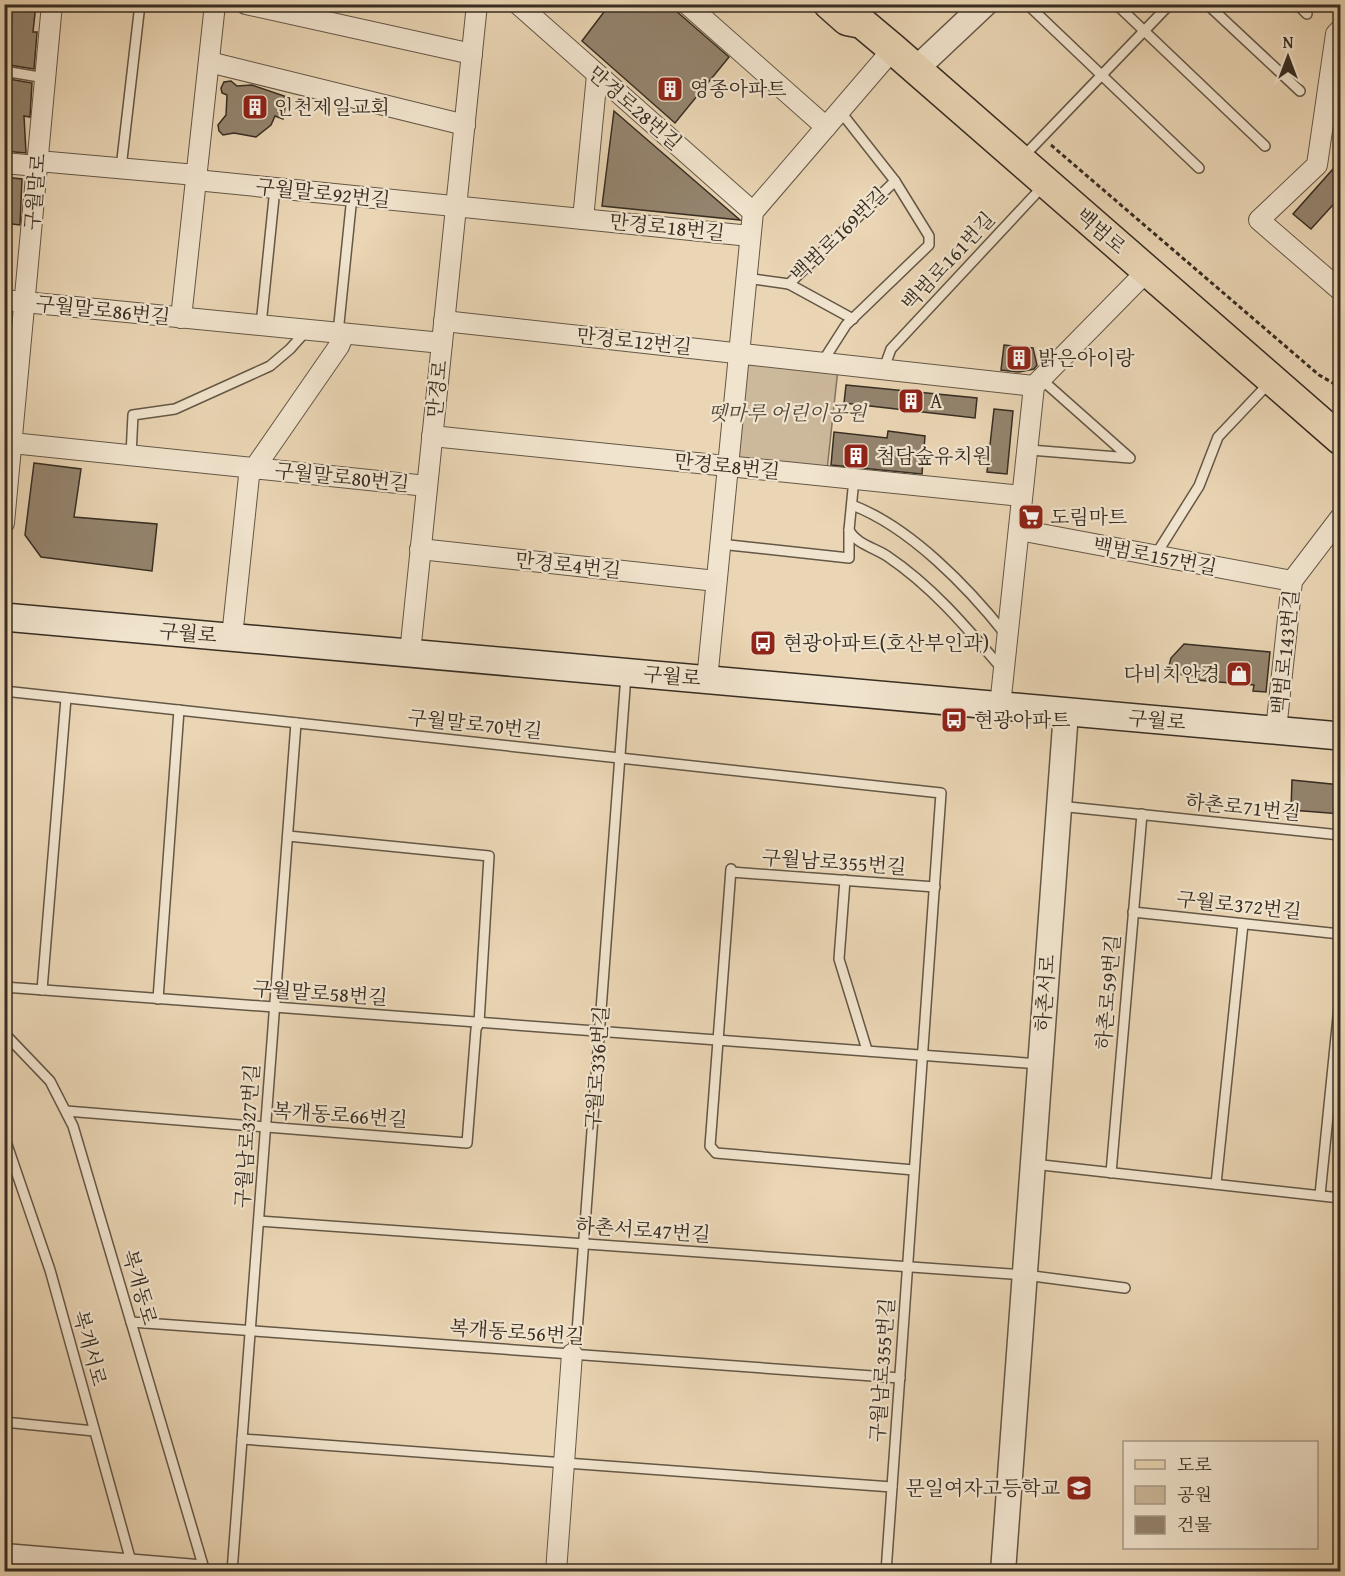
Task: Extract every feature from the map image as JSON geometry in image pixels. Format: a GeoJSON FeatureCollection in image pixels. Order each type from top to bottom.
{"type":"FeatureCollection","features":[{"type":"Feature","properties":{"kind":"main road","name":"백범로"},"geometry":{"type":"LineString","coordinates":[[829,4],[847,20],[858,14],[893,49],[1341,439]]}},
{"type":"Feature","properties":{"kind":"main road","name":"구월로"},"geometry":{"type":"LineString","coordinates":[[4,617],[1341,736]]}},
{"type":"Feature","properties":{"kind":"street","name":"구월말로"},"geometry":{"type":"LineString","coordinates":[[4,524],[52,4]]}},
{"type":"Feature","properties":{"kind":"street"},"geometry":{"type":"LineString","coordinates":[[196,178],[215,4]]}},
{"type":"Feature","properties":{"kind":"street"},"geometry":{"type":"LineString","coordinates":[[246,4],[472,54]]}},
{"type":"Feature","properties":{"kind":"street","name":"만경로"},"geometry":{"type":"LineString","coordinates":[[410,653],[477,4]]}},
{"type":"Feature","properties":{"kind":"street","name":"만경로28번길"},"geometry":{"type":"LineString","coordinates":[[518,4],[753,212]]}},
{"type":"Feature","properties":{"kind":"street"},"geometry":{"type":"LineString","coordinates":[[687,4],[826,127]]}},
{"type":"Feature","properties":{"kind":"street"},"geometry":{"type":"LineString","coordinates":[[916,69],[985,4]]}},
{"type":"Feature","properties":{"kind":"street"},"geometry":{"type":"LineString","coordinates":[[1341,30],[1336,34],[1317,165],[1259,220],[1341,290]]}},
{"type":"Feature","properties":{"kind":"street"},"geometry":{"type":"LineString","coordinates":[[707,680],[753,212],[893,49]]}},
{"type":"Feature","properties":{"kind":"street"},"geometry":{"type":"LineString","coordinates":[[209,62],[465,125]]}},
{"type":"Feature","properties":{"kind":"street","name":"만경로18번길"},"geometry":{"type":"LineString","coordinates":[[583,219],[597,75]]}},
{"type":"Feature","properties":{"kind":"street","name":"구월말로92번길"},"geometry":{"type":"LineString","coordinates":[[4,163],[121,168],[275,188],[456,206]]}},
{"type":"Feature","properties":{"kind":"street","name":"구월말로86번길"},"geometry":{"type":"LineString","coordinates":[[180,318],[196,178]]}},
{"type":"Feature","properties":{"kind":"street","name":"만경로18번길"},"geometry":{"type":"LineString","coordinates":[[456,206],[750,236]]}},
{"type":"Feature","properties":{"kind":"street"},"geometry":{"type":"LineString","coordinates":[[1000,706],[1022,496],[1037,382],[1147,271]]}},
{"type":"Feature","properties":{"kind":"street","name":"구월말로86번길"},"geometry":{"type":"LineString","coordinates":[[4,300],[442,343]]}},
{"type":"Feature","properties":{"kind":"street","name":"만경로12번길"},"geometry":{"type":"LineString","coordinates":[[444,321],[1037,382]]}},
{"type":"Feature","properties":{"kind":"street","name":"구월말로80번길"},"geometry":{"type":"LineString","coordinates":[[256,468],[339,346],[341,333]]}},
{"type":"Feature","properties":{"kind":"street","name":"만경로8번길"},"geometry":{"type":"LineString","coordinates":[[432,436],[1022,496]]}},
{"type":"Feature","properties":{"kind":"street","name":"구월말로80번길"},"geometry":{"type":"LineString","coordinates":[[12,443],[427,486]]}},
{"type":"Feature","properties":{"kind":"street"},"geometry":{"type":"LineString","coordinates":[[232,637],[249,476],[256,468]]}},
{"type":"Feature","properties":{"kind":"street","name":"백범로143번길"},"geometry":{"type":"LineString","coordinates":[[1276,730],[1292,581],[1341,518]]}},
{"type":"Feature","properties":{"kind":"street","name":"백범로157번길"},"geometry":{"type":"LineString","coordinates":[[1019,530],[1292,581]]}},
{"type":"Feature","properties":{"kind":"street","name":"만경로4번길"},"geometry":{"type":"LineString","coordinates":[[420,549],[717,581]]}},
{"type":"Feature","properties":{"kind":"street","name":"하촌서로"},"geometry":{"type":"LineString","coordinates":[[1003,1572],[1066,712]]}},
{"type":"Feature","properties":{"kind":"street","name":"구월로336번길"},"geometry":{"type":"LineString","coordinates":[[556,1572],[572,1354]]}},
{"type":"Feature","properties":{"kind":"street"},"geometry":{"type":"LineString","coordinates":[[4,1557],[133,1569],[196,1572]]}},
{"type":"Feature","properties":{"kind":"lane"},"geometry":{"type":"LineString","coordinates":[[121,168],[140,4]]}},
{"type":"Feature","properties":{"kind":"lane"},"geometry":{"type":"LineString","coordinates":[[1027,4],[1199,168]]}},
{"type":"Feature","properties":{"kind":"lane"},"geometry":{"type":"LineString","coordinates":[[1116,4],[1265,146]]}},
{"type":"Feature","properties":{"kind":"lane"},"geometry":{"type":"LineString","coordinates":[[1020,160],[1170,4]]}},
{"type":"Feature","properties":{"kind":"lane"},"geometry":{"type":"LineString","coordinates":[[1207,4],[1300,91]]}},
{"type":"Feature","properties":{"kind":"lane"},"geometry":{"type":"LineString","coordinates":[[1297,4],[1307,14]]}},
{"type":"Feature","properties":{"kind":"lane"},"geometry":{"type":"LineString","coordinates":[[4,71],[45,78]]}},
{"type":"Feature","properties":{"kind":"lane","name":"백범로169번길"},"geometry":{"type":"LineString","coordinates":[[840,111],[895,181],[928,236],[929,245],[853,319]]}},
{"type":"Feature","properties":{"kind":"lane","name":"백범로169번길"},"geometry":{"type":"LineString","coordinates":[[746,278],[789,284],[895,181]]}},
{"type":"Feature","properties":{"kind":"lane","name":"백범로161번길"},"geometry":{"type":"LineString","coordinates":[[884,368],[891,349],[1046,183]]}},
{"type":"Feature","properties":{"kind":"lane"},"geometry":{"type":"LineString","coordinates":[[261,326],[275,188]]}},
{"type":"Feature","properties":{"kind":"lane"},"geometry":{"type":"LineString","coordinates":[[341,333],[352,196]]}},
{"type":"Feature","properties":{"kind":"lane"},"geometry":{"type":"LineString","coordinates":[[789,284],[853,319],[824,361]]}},
{"type":"Feature","properties":{"kind":"lane"},"geometry":{"type":"LineString","coordinates":[[131,455],[133,415],[175,409],[270,366],[307,330]]}},
{"type":"Feature","properties":{"kind":"lane"},"geometry":{"type":"LineString","coordinates":[[1155,556],[1199,486],[1218,437],[1272,380]]}},
{"type":"Feature","properties":{"kind":"lane"},"geometry":{"type":"LineString","coordinates":[[1027,454],[1030,450],[1130,458],[1037,382]]}},
{"type":"Feature","properties":{"kind":"lane"},"geometry":{"type":"LineString","coordinates":[[720,544],[849,558],[854,479]]}},
{"type":"Feature","properties":{"kind":"lane"},"geometry":{"type":"LineString","coordinates":[[852,505],[867,511],[887,524],[954,574],[1007,637]]}},
{"type":"Feature","properties":{"kind":"lane"},"geometry":{"type":"LineString","coordinates":[[849,531],[852,537],[886,555],[918,579],[949,607],[1004,671]]}},
{"type":"Feature","properties":{"kind":"lane","name":"구월로336번길"},"geometry":{"type":"LineString","coordinates":[[572,1354],[577,1332],[626,672]]}},
{"type":"Feature","properties":{"kind":"lane","name":"구월말로70번길"},"geometry":{"type":"LineString","coordinates":[[4,691],[941,793]]}},
{"type":"Feature","properties":{"kind":"lane"},"geometry":{"type":"LineString","coordinates":[[42,990],[66,698]]}},
{"type":"Feature","properties":{"kind":"lane"},"geometry":{"type":"LineString","coordinates":[[158,999],[179,710]]}},
{"type":"Feature","properties":{"kind":"lane","name":"구월남로327번길"},"geometry":{"type":"LineString","coordinates":[[232,1572],[296,723]]}},
{"type":"Feature","properties":{"kind":"lane","name":"구월남로355번길"},"geometry":{"type":"LineString","coordinates":[[886,1572],[941,793]]}},
{"type":"Feature","properties":{"kind":"lane","name":"하촌로71번길"},"geometry":{"type":"LineString","coordinates":[[1059,806],[1341,835]]}},
{"type":"Feature","properties":{"kind":"lane","name":"하촌로59번길"},"geometry":{"type":"LineString","coordinates":[[1111,1173],[1142,814]]}},
{"type":"Feature","properties":{"kind":"lane"},"geometry":{"type":"LineString","coordinates":[[288,836],[489,856],[479,1023]]}},
{"type":"Feature","properties":{"kind":"lane","name":"구월남로355번길"},"geometry":{"type":"LineString","coordinates":[[718,1039],[731,870],[935,887]]}},
{"type":"Feature","properties":{"kind":"lane"},"geometry":{"type":"LineString","coordinates":[[845,880],[839,959],[867,1050]]}},
{"type":"Feature","properties":{"kind":"lane","name":"구월로372번길"},"geometry":{"type":"LineString","coordinates":[[1133,912],[1341,934]]}},
{"type":"Feature","properties":{"kind":"lane"},"geometry":{"type":"LineString","coordinates":[[1216,1184],[1243,924]]}},
{"type":"Feature","properties":{"kind":"lane","name":"구월말로58번길"},"geometry":{"type":"LineString","coordinates":[[4,987],[1040,1064]]}},
{"type":"Feature","properties":{"kind":"lane"},"geometry":{"type":"LineString","coordinates":[[1320,1195],[1341,997]]}},
{"type":"Feature","properties":{"kind":"lane","name":"복개동로66번길"},"geometry":{"type":"LineString","coordinates":[[66,1111],[467,1143],[479,1023]]}},
{"type":"Feature","properties":{"kind":"lane","name":"복개동로"},"geometry":{"type":"LineString","coordinates":[[4,1033],[50,1081],[66,1111],[205,1572]]}},
{"type":"Feature","properties":{"kind":"lane"},"geometry":{"type":"LineString","coordinates":[[718,1039],[710,1146],[716,1153],[914,1170]]}},
{"type":"Feature","properties":{"kind":"lane","name":"복개서로"},"geometry":{"type":"LineString","coordinates":[[4,1136],[50,1270],[133,1569]]}},
{"type":"Feature","properties":{"kind":"lane"},"geometry":{"type":"LineString","coordinates":[[1033,1164],[1341,1198]]}},
{"type":"Feature","properties":{"kind":"lane","name":"하촌서로47번길"},"geometry":{"type":"LineString","coordinates":[[259,1221],[1025,1275]]}},
{"type":"Feature","properties":{"kind":"lane"},"geometry":{"type":"LineString","coordinates":[[1025,1275],[1125,1288]]}},
{"type":"Feature","properties":{"kind":"lane","name":"복개동로56번길"},"geometry":{"type":"LineString","coordinates":[[131,1322],[900,1378]]}},
{"type":"Feature","properties":{"kind":"lane"},"geometry":{"type":"LineString","coordinates":[[4,1422],[94,1431]]}},
{"type":"Feature","properties":{"kind":"lane"},"geometry":{"type":"LineString","coordinates":[[242,1439],[892,1487]]}},
{"type":"Feature","properties":{"kind":"path"},"geometry":{"type":"LineString","coordinates":[[1051,145],[1319,375],[1341,387]]}},
{"type":"Feature","properties":{"kind":"green space","name":"뗏마루 어린이공원"},"geometry":{"type":"Polygon","coordinates":[[[748,358],[838,369],[827,470],[734,458],[748,358]]]}},
{"type":"Feature","properties":{"kind":"building"},"geometry":{"type":"Polygon","coordinates":[[[4,4],[36,4],[33,32],[37,32],[34,69],[9,65],[9,58],[4,58],[4,4]]]}},
{"type":"Feature","properties":{"kind":"building","name":"영종아파트"},"geometry":{"type":"Polygon","coordinates":[[[610,4],[668,4],[729,57],[675,123],[582,41],[610,4]]]}},
{"type":"Feature","properties":{"kind":"building"},"geometry":{"type":"Polygon","coordinates":[[[9,79],[32,83],[30,117],[24,116],[26,153],[4,151],[4,124],[9,124],[9,79]]]}},
{"type":"Feature","properties":{"kind":"building","name":"인천제일교회"},"geometry":{"type":"Polygon","coordinates":[[[231,81],[237,86],[252,85],[287,97],[283,119],[275,116],[271,125],[256,137],[234,133],[223,135],[218,125],[226,115],[227,95],[222,93],[221,88],[224,82],[231,81]]]}},
{"type":"Feature","properties":{"kind":"building"},"geometry":{"type":"Polygon","coordinates":[[[614,111],[740,220],[602,206],[614,111]]]}},
{"type":"Feature","properties":{"kind":"building"},"geometry":{"type":"Polygon","coordinates":[[[1341,160],[1341,196],[1311,229],[1293,214],[1341,160]]]}},
{"type":"Feature","properties":{"kind":"building"},"geometry":{"type":"Polygon","coordinates":[[[4,177],[22,179],[20,225],[4,223],[4,177]]]}},
{"type":"Feature","properties":{"kind":"building","name":"밝은아이랑"},"geometry":{"type":"Polygon","coordinates":[[[1004,345],[1033,348],[1037,365],[1034,369],[1019,372],[1001,370],[1004,345]]]}},
{"type":"Feature","properties":{"kind":"building","name":"A"},"geometry":{"type":"Polygon","coordinates":[[[846,385],[977,398],[975,418],[844,403],[846,385]]]}},
{"type":"Feature","properties":{"kind":"building"},"geometry":{"type":"Polygon","coordinates":[[[994,409],[1013,411],[1007,474],[987,472],[994,409]]]}},
{"type":"Feature","properties":{"kind":"building"},"geometry":{"type":"Polygon","coordinates":[[[888,431],[925,436],[922,474],[831,465],[834,432],[887,438],[888,431]]]}},
{"type":"Feature","properties":{"kind":"building"},"geometry":{"type":"Polygon","coordinates":[[[34,463],[81,469],[74,517],[157,524],[152,571],[41,557],[25,535],[34,463]]]}},
{"type":"Feature","properties":{"kind":"building"},"geometry":{"type":"Polygon","coordinates":[[[1184,644],[1270,652],[1266,692],[1253,691],[1254,685],[1196,680],[1196,676],[1167,673],[1171,658],[1184,644]]]}},
{"type":"Feature","properties":{"kind":"building"},"geometry":{"type":"Polygon","coordinates":[[[1292,780],[1341,785],[1341,814],[1291,810],[1292,780]]]}},
{"type":"Feature","properties":{"kind":"place","name":"영종아파트"},"geometry":{"type":"Point","coordinates":[670,89]}},
{"type":"Feature","properties":{"kind":"place","name":"인천제일교회"},"geometry":{"type":"Point","coordinates":[255,107]}},
{"type":"Feature","properties":{"kind":"place","name":"밝은아이랑"},"geometry":{"type":"Point","coordinates":[1019,358]}},
{"type":"Feature","properties":{"kind":"place","name":"A"},"geometry":{"type":"Point","coordinates":[911,401]}},
{"type":"Feature","properties":{"kind":"place","name":"첨담숲유치원"},"geometry":{"type":"Point","coordinates":[856,456]}},
{"type":"Feature","properties":{"kind":"place","name":"도림마트"},"geometry":{"type":"Point","coordinates":[1031,517]}},
{"type":"Feature","properties":{"kind":"place","name":"현광아파트(호산부인과)"},"geometry":{"type":"Point","coordinates":[763,643]}},
{"type":"Feature","properties":{"kind":"place","name":"다비치안경"},"geometry":{"type":"Point","coordinates":[1239,674]}},
{"type":"Feature","properties":{"kind":"place","name":"현광아파트"},"geometry":{"type":"Point","coordinates":[954,720]}},
{"type":"Feature","properties":{"kind":"place","name":"문일여자고등학교"},"geometry":{"type":"Point","coordinates":[1079,1488]}}]}
